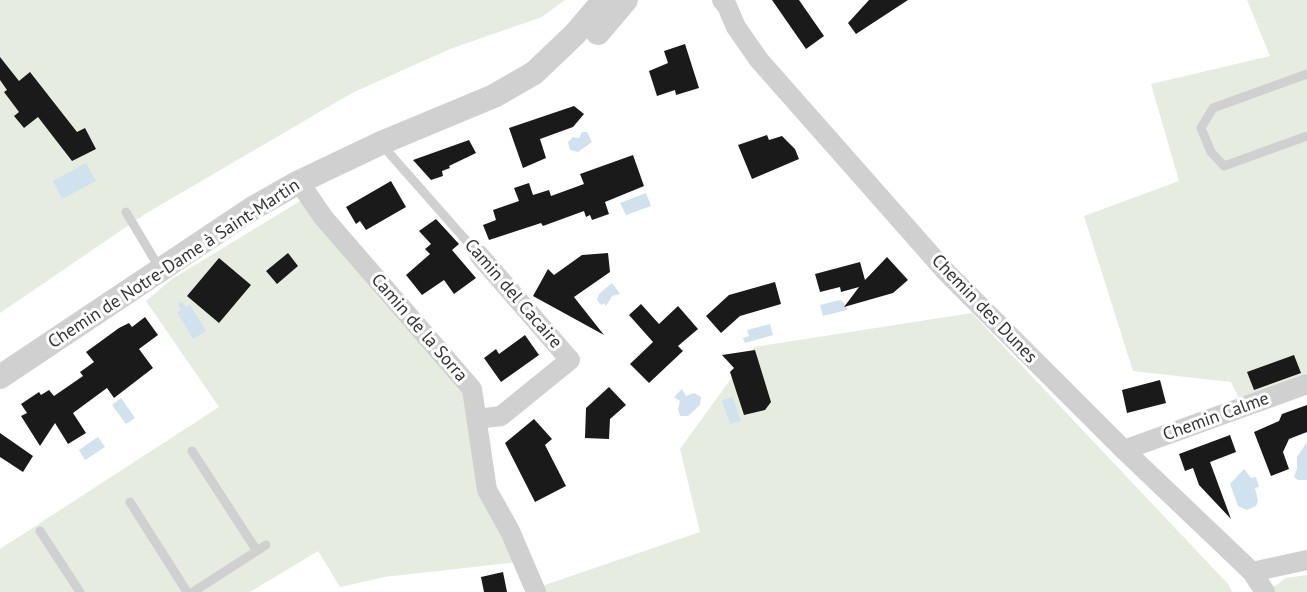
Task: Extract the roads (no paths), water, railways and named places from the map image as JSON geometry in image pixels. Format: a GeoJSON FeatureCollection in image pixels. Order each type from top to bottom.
{"type":"FeatureCollection","features":[{"type":"Feature","properties":{"kind":"street","name":"Chemin de Notre-Dame à Saint-Martin"},"geometry":{"type":"LineString","coordinates":[[545,64],[604,0]]}},
{"type":"Feature","properties":{"kind":"street","name":"Chemin de Notre-Dame à Saint-Martin"},"geometry":{"type":"LineString","coordinates":[[0,377],[160,269],[299,182],[381,143],[494,96],[545,64],[589,43],[626,0]]}},
{"type":"Feature","properties":{"kind":"street","name":"Chemin des Dunes"},"geometry":{"type":"LineString","coordinates":[[726,2],[736,27],[759,60],[947,273],[1124,450],[1252,572],[1265,592]]}},
{"type":"Feature","properties":{"kind":"street","name":"Camin de la Sorra"},"geometry":{"type":"LineString","coordinates":[[299,182],[322,217],[472,389],[487,490],[510,531],[536,592]]}},
{"type":"Feature","properties":{"kind":"street","name":"Camin del Cacaire"},"geometry":{"type":"LineString","coordinates":[[477,419],[501,416],[570,360],[479,255]]}},
{"type":"Feature","properties":{"kind":"street","name":"Chemin Calme"},"geometry":{"type":"LineString","coordinates":[[1124,450],[1307,384]]}},
{"type":"Feature","properties":{"kind":"street"},"geometry":{"type":"LineString","coordinates":[[1252,572],[1307,560]]}},
{"type":"Feature","properties":{"kind":"lane"},"geometry":{"type":"LineString","coordinates":[[1307,74],[1213,108],[1202,128],[1211,152],[1224,166],[1307,136]]}},
{"type":"Feature","properties":{"kind":"lane","name":"Camin del Cacaire"},"geometry":{"type":"LineString","coordinates":[[381,143],[479,255]]}},
{"type":"Feature","properties":{"kind":"lane"},"geometry":{"type":"LineString","coordinates":[[126,212],[160,269]]}},
{"type":"Feature","properties":{"kind":"lane"},"geometry":{"type":"LineString","coordinates":[[192,451],[258,551]]}},
{"type":"Feature","properties":{"kind":"lane"},"geometry":{"type":"LineString","coordinates":[[130,502],[187,592]]}},
{"type":"Feature","properties":{"kind":"lane"},"geometry":{"type":"LineString","coordinates":[[40,531],[80,592]]}},
{"type":"Feature","properties":{"kind":"lane"},"geometry":{"type":"LineString","coordinates":[[193,592],[266,545]]}},
{"type":"Feature","properties":{"kind":"water"},"geometry":{"type":"Polygon","coordinates":[[[582,132],[587,132],[592,142],[578,152],[570,150],[568,142],[573,137],[579,138],[582,132]]]}},
{"type":"Feature","properties":{"kind":"water"},"geometry":{"type":"Polygon","coordinates":[[[86,163],[96,181],[62,199],[53,181],[86,163]]]}},
{"type":"Feature","properties":{"kind":"water"},"geometry":{"type":"Polygon","coordinates":[[[646,193],[651,206],[626,215],[620,203],[646,193]]]}},
{"type":"Feature","properties":{"kind":"water"},"geometry":{"type":"Polygon","coordinates":[[[612,283],[620,294],[612,296],[606,306],[604,303],[601,305],[597,300],[599,294],[612,283]]]}},
{"type":"Feature","properties":{"kind":"water"},"geometry":{"type":"Polygon","coordinates":[[[840,300],[845,304],[847,310],[823,316],[820,305],[840,300]]]}},
{"type":"Feature","properties":{"kind":"water"},"geometry":{"type":"Polygon","coordinates":[[[182,302],[186,307],[190,305],[206,331],[193,339],[177,312],[181,310],[178,304],[182,302]]]}},
{"type":"Feature","properties":{"kind":"water"},"geometry":{"type":"Polygon","coordinates":[[[770,324],[773,335],[745,343],[743,338],[749,336],[747,330],[770,324]]]}},
{"type":"Feature","properties":{"kind":"water"},"geometry":{"type":"Polygon","coordinates":[[[682,389],[686,396],[694,393],[701,397],[700,405],[688,416],[680,416],[678,409],[680,401],[674,397],[682,389]]]}},
{"type":"Feature","properties":{"kind":"water"},"geometry":{"type":"Polygon","coordinates":[[[733,397],[741,421],[730,424],[722,400],[733,397]]]}},
{"type":"Feature","properties":{"kind":"water"},"geometry":{"type":"Polygon","coordinates":[[[121,398],[135,418],[126,424],[112,405],[121,398]]]}},
{"type":"Feature","properties":{"kind":"water"},"geometry":{"type":"Polygon","coordinates":[[[98,437],[105,447],[85,460],[79,450],[98,437]]]}},
{"type":"Feature","properties":{"kind":"water"},"geometry":{"type":"Polygon","coordinates":[[[1307,442],[1307,480],[1298,480],[1294,477],[1297,457],[1307,442]]]}},
{"type":"Feature","properties":{"kind":"water"},"geometry":{"type":"Polygon","coordinates":[[[1244,469],[1251,478],[1256,477],[1259,487],[1255,488],[1258,501],[1256,506],[1247,510],[1238,506],[1230,484],[1244,469]]]}}]}
